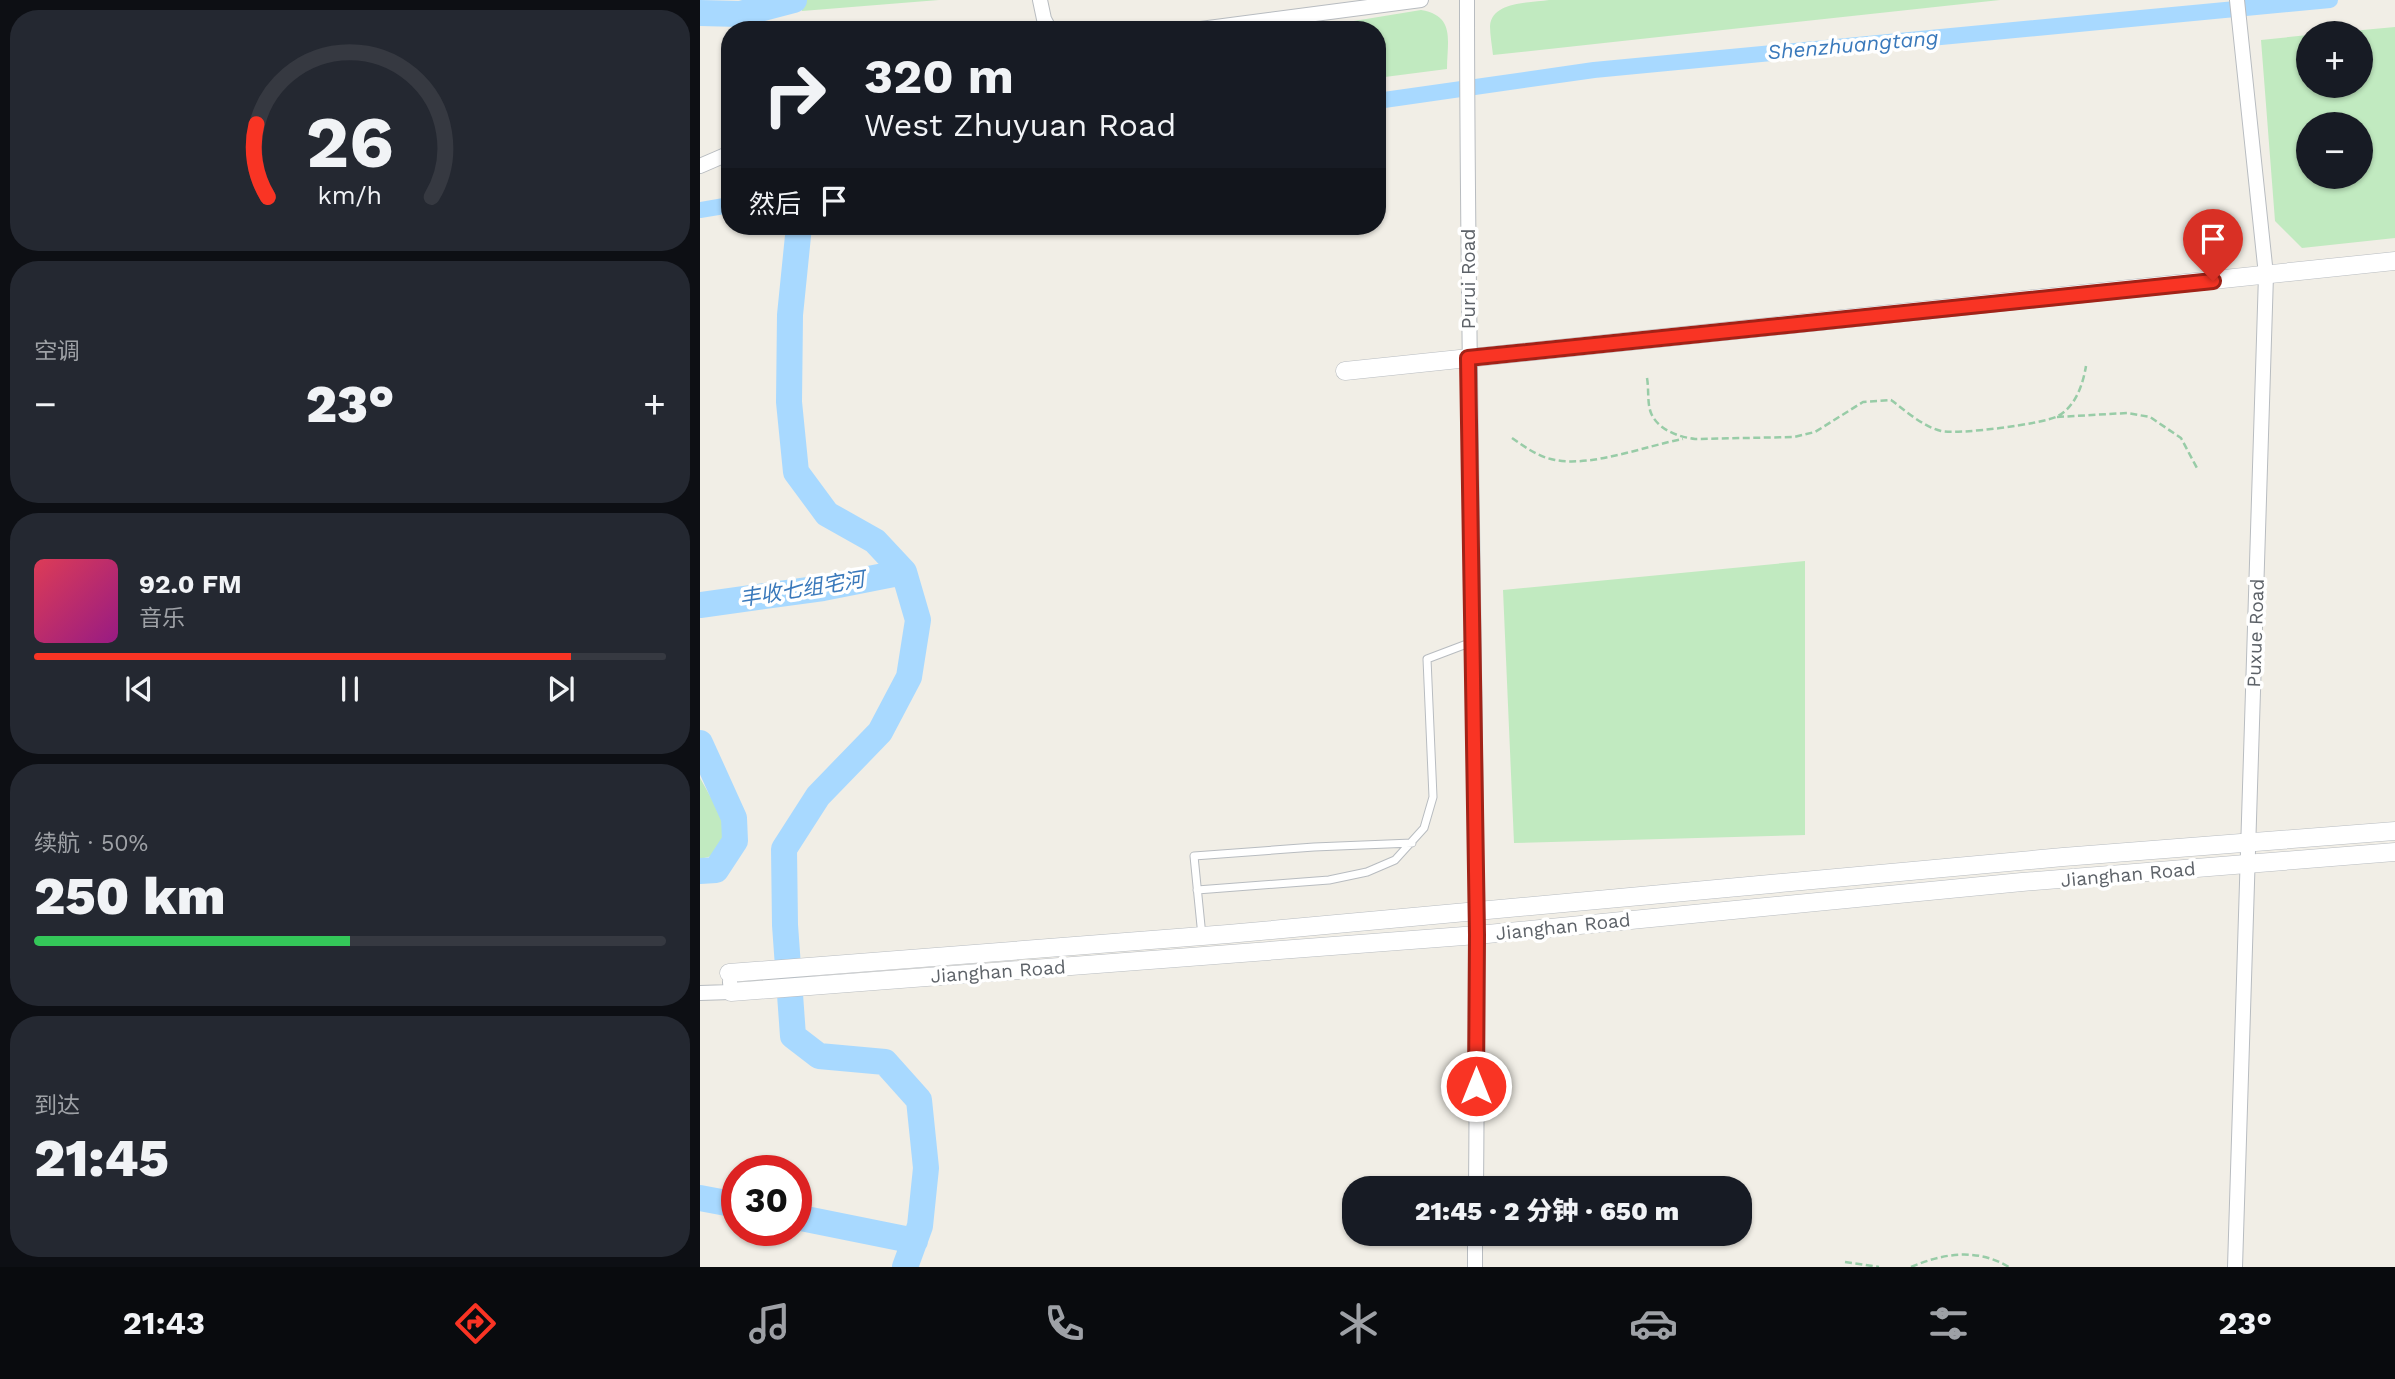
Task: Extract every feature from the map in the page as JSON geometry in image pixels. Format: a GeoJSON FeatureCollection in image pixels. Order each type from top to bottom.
{"type":"FeatureCollection","features":[{"type":"Feature","properties":{"kind":"street"},"geometry":{"type":"LineString","coordinates":[[1040,0],[1045,21]]}},
{"type":"Feature","properties":{"kind":"street"},"geometry":{"type":"LineString","coordinates":[[1261,21],[1421,0]]}},
{"type":"Feature","properties":{"kind":"street","name":"Purui Road"},"geometry":{"type":"LineString","coordinates":[[1467,0],[1468,358],[1477,935],[1476,1176]]}},
{"type":"Feature","properties":{"kind":"street","name":"Puxue Road"},"geometry":{"type":"LineString","coordinates":[[2235,1267],[2266,275],[2237,0]]}},
{"type":"Feature","properties":{"kind":"street"},"geometry":{"type":"LineString","coordinates":[[700,166],[721,157]]}},
{"type":"Feature","properties":{"kind":"street"},"geometry":{"type":"LineString","coordinates":[[1346,371],[2395,261]]}},
{"type":"Feature","properties":{"kind":"street"},"geometry":{"type":"LineString","coordinates":[[700,993],[731,992],[729,973],[1202,936],[2395,831]]}},
{"type":"Feature","properties":{"kind":"street","name":"Jianghan Road"},"geometry":{"type":"LineString","coordinates":[[731,992],[1477,935],[2022,882],[2395,852]]}},
{"type":"Feature","properties":{"kind":"street"},"geometry":{"type":"LineString","coordinates":[[1475,1246],[1475,1267]]}},
{"type":"Feature","properties":{"kind":"lane"},"geometry":{"type":"LineString","coordinates":[[1197,890],[1329,880],[1367,872],[1395,860],[1424,828],[1433,797],[1427,659],[1472,642]]}},
{"type":"Feature","properties":{"kind":"lane"},"geometry":{"type":"LineString","coordinates":[[1202,936],[1194,856],[1412,843]]}},
{"type":"Feature","properties":{"kind":"path"},"geometry":{"type":"LineString","coordinates":[[2057,417],[2074,400],[2084,384],[2086,366]]}},
{"type":"Feature","properties":{"kind":"path"},"geometry":{"type":"LineString","coordinates":[[1647,378],[1651,413],[1660,425],[1679,438],[1794,437],[1815,432],[1863,402],[1891,400],[1920,421],[1942,431],[1973,431],[2057,417],[2127,413],[2150,416],[2181,438],[2198,470]]}},
{"type":"Feature","properties":{"kind":"path"},"geometry":{"type":"LineString","coordinates":[[1512,438],[1533,453],[1556,460],[1620,454],[1687,438]]}},
{"type":"Feature","properties":{"kind":"path"},"geometry":{"type":"LineString","coordinates":[[1911,1267],[1925,1261],[1964,1253],[1989,1257],[2009,1267]]}},
{"type":"Feature","properties":{"kind":"path"},"geometry":{"type":"LineString","coordinates":[[1846,1262],[1879,1267]]}},
{"type":"Feature","properties":{"kind":"green space"},"geometry":{"type":"Polygon","coordinates":[[[802,0],[939,0],[802,11],[802,0]]]}},
{"type":"Feature","properties":{"kind":"green space"},"geometry":{"type":"Polygon","coordinates":[[[1549,0],[2000,0],[1493,55],[1490,26],[1492,18],[1498,12],[1514,5],[1549,0]]]}},
{"type":"Feature","properties":{"kind":"green space"},"geometry":{"type":"Polygon","coordinates":[[[1421,10],[1432,13],[1445,24],[1447,31],[1447,69],[1386,77],[1386,21],[1354,21],[1421,10]]]}},
{"type":"Feature","properties":{"kind":"green space"},"geometry":{"type":"Polygon","coordinates":[[[2395,27],[2395,238],[2302,248],[2275,221],[2261,40],[2296,36],[2296,98],[2373,98],[2373,29],[2395,27]]]}},
{"type":"Feature","properties":{"kind":"green space"},"geometry":{"type":"Polygon","coordinates":[[[1805,561],[1805,835],[1514,843],[1503,590],[1805,561]]]}},
{"type":"Feature","properties":{"kind":"green space"},"geometry":{"type":"Polygon","coordinates":[[[700,778],[728,828],[716,855],[700,859],[700,778]]]}},
{"type":"Feature","properties":{"kind":"waterway"},"geometry":{"type":"LineString","coordinates":[[700,13],[740,14],[794,0]]}},
{"type":"Feature","properties":{"kind":"waterway","name":"Shenzhuangtang"},"geometry":{"type":"LineString","coordinates":[[1386,100],[1594,70],[2330,0]]}},
{"type":"Feature","properties":{"kind":"waterway","name":"Shenzhuangtang"},"geometry":{"type":"LineString","coordinates":[[700,210],[721,206]]}},
{"type":"Feature","properties":{"kind":"waterway"},"geometry":{"type":"LineString","coordinates":[[798,235],[790,315],[789,402],[796,472],[827,514],[875,541],[904,572],[918,620],[909,677],[880,732],[818,796],[784,849],[785,925],[793,1036],[819,1056],[885,1062],[919,1100],[926,1168],[920,1226],[905,1267]]}},
{"type":"Feature","properties":{"kind":"waterway","name":"丰收七组宅河"},"geometry":{"type":"LineString","coordinates":[[700,605],[823,588],[904,572]]}},
{"type":"Feature","properties":{"kind":"waterway"},"geometry":{"type":"LineString","coordinates":[[700,743],[734,818],[735,841],[716,870],[700,871]]}},
{"type":"Feature","properties":{"kind":"waterway"},"geometry":{"type":"LineString","coordinates":[[700,1198],[721,1202]]}},
{"type":"Feature","properties":{"kind":"waterway"},"geometry":{"type":"LineString","coordinates":[[812,1220],[915,1241]]}},
{"type":"Feature","properties":{"kind":"route"},"geometry":{"type":"LineString","coordinates":[[1476,1086],[1477,935],[1468,358],[2213,281]]}}]}
